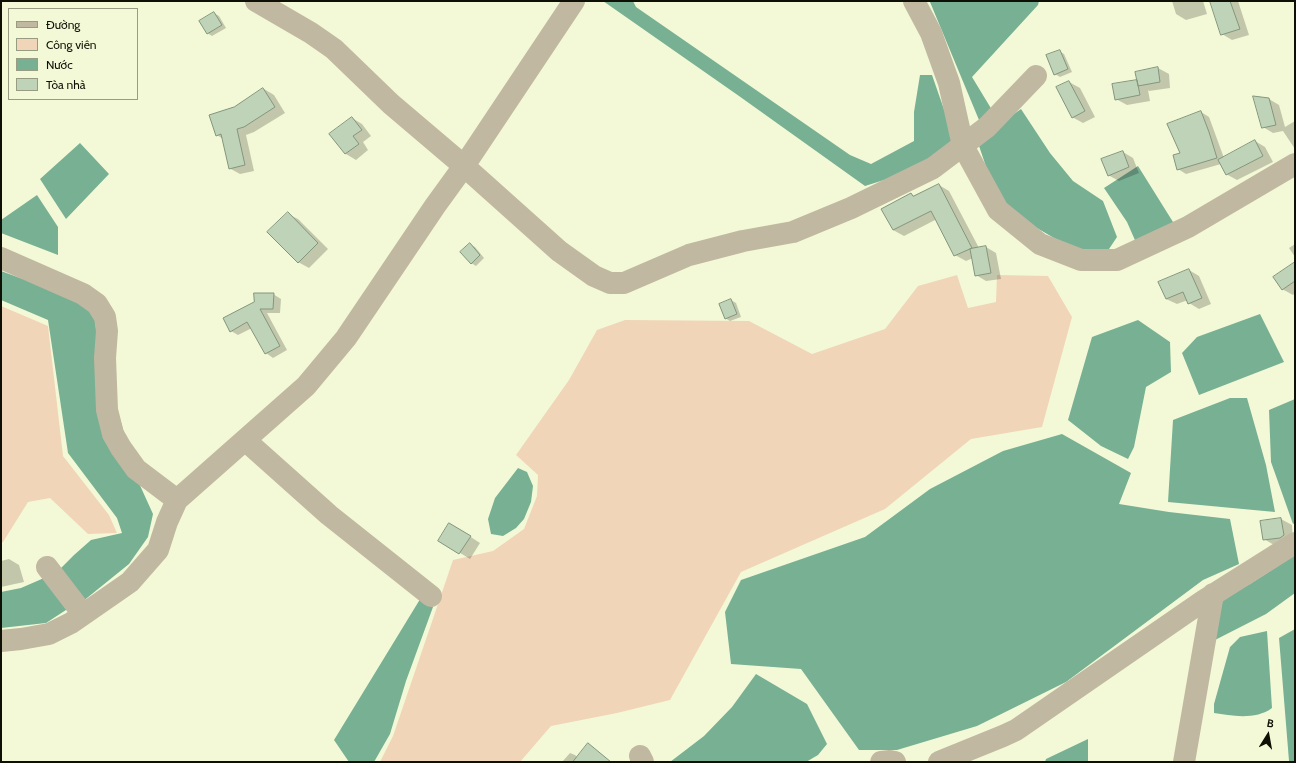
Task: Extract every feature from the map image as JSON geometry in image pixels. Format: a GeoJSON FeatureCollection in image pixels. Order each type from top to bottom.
{"type":"FeatureCollection","features":[{"type":"Feature","properties":{"kind":"street"},"geometry":{"type":"LineString","coordinates":[[256,1],[311,33],[334,49],[391,104],[464,166],[559,251],[594,276],[610,283],[624,283],[689,255],[743,241],[793,232],[851,208],[932,168],[963,146],[986,127],[1036,76]]}},
{"type":"Feature","properties":{"kind":"street"},"geometry":{"type":"LineString","coordinates":[[1,641],[49,634],[71,623],[130,582],[158,550],[167,522],[177,500],[306,386],[346,338],[435,206],[464,166],[574,1]]}},
{"type":"Feature","properties":{"kind":"street"},"geometry":{"type":"LineString","coordinates":[[914,1],[931,33],[949,83],[963,146],[998,210],[1040,244],[1081,260],[1118,260],[1188,227],[1295,164]]}},
{"type":"Feature","properties":{"kind":"street"},"geometry":{"type":"LineString","coordinates":[[1,258],[83,294],[97,304],[105,317],[107,410],[113,434],[136,469],[177,500]]}},
{"type":"Feature","properties":{"kind":"street"},"geometry":{"type":"LineString","coordinates":[[245,440],[329,515],[431,596]]}},
{"type":"Feature","properties":{"kind":"street"},"geometry":{"type":"LineString","coordinates":[[939,762],[1016,730],[1116,659],[1213,594],[1295,543]]}},
{"type":"Feature","properties":{"kind":"street"},"geometry":{"type":"LineString","coordinates":[[47,567],[83,614]]}},
{"type":"Feature","properties":{"kind":"street"},"geometry":{"type":"LineString","coordinates":[[1184,762],[1213,594]]}},
{"type":"Feature","properties":{"kind":"street"},"geometry":{"type":"LineString","coordinates":[[881,762],[895,762]]}},
{"type":"Feature","properties":{"kind":"green space"},"geometry":{"type":"Polygon","coordinates":[[[957,275],[968,308],[996,302],[997,275],[1048,276],[1072,317],[1042,427],[971,439],[885,509],[741,572],[670,700],[617,713],[551,726],[520,762],[380,762],[393,736],[453,560],[493,551],[524,529],[537,496],[538,475],[516,455],[569,380],[597,330],[625,320],[749,321],[812,354],[885,329],[918,286],[957,275]]]}},
{"type":"Feature","properties":{"kind":"green space"},"geometry":{"type":"Polygon","coordinates":[[[1,306],[48,326],[63,456],[109,515],[117,533],[88,534],[50,498],[28,502],[1,543],[1,306]]]}},
{"type":"Feature","properties":{"kind":"water"},"geometry":{"type":"Polygon","coordinates":[[[603,1],[633,1],[636,7],[850,155],[871,164],[914,141],[914,112],[920,75],[932,75],[955,141],[922,168],[865,186],[603,1]]]}},
{"type":"Feature","properties":{"kind":"water"},"geometry":{"type":"Polygon","coordinates":[[[1039,1],[1038,5],[972,77],[992,110],[979,120],[930,2],[1039,1]]]}},
{"type":"Feature","properties":{"kind":"water"},"geometry":{"type":"Polygon","coordinates":[[[1021,109],[1050,153],[1073,181],[1103,201],[1117,237],[1109,249],[1092,255],[1054,238],[1013,214],[994,190],[977,140],[1021,109]]]}},
{"type":"Feature","properties":{"kind":"water"},"geometry":{"type":"Polygon","coordinates":[[[80,143],[109,174],[66,219],[40,179],[80,143]]]}},
{"type":"Feature","properties":{"kind":"water"},"geometry":{"type":"Polygon","coordinates":[[[1138,166],[1173,222],[1172,228],[1138,247],[1127,222],[1104,188],[1138,166]]]}},
{"type":"Feature","properties":{"kind":"water"},"geometry":{"type":"Polygon","coordinates":[[[37,195],[58,227],[58,255],[1,233],[1,220],[37,195]]]}},
{"type":"Feature","properties":{"kind":"water"},"geometry":{"type":"Polygon","coordinates":[[[1,271],[67,292],[94,313],[98,343],[138,481],[153,514],[148,537],[129,564],[82,602],[59,570],[91,540],[122,533],[117,518],[68,453],[48,320],[1,300],[1,271]]]}},
{"type":"Feature","properties":{"kind":"water"},"geometry":{"type":"Polygon","coordinates":[[[1260,314],[1284,362],[1199,395],[1182,353],[1197,337],[1260,314]]]}},
{"type":"Feature","properties":{"kind":"water"},"geometry":{"type":"Polygon","coordinates":[[[1138,320],[1170,342],[1171,372],[1146,387],[1134,447],[1128,459],[1101,446],[1068,420],[1092,337],[1138,320]]]}},
{"type":"Feature","properties":{"kind":"water"},"geometry":{"type":"Polygon","coordinates":[[[1230,398],[1247,398],[1266,465],[1275,512],[1168,502],[1173,420],[1230,398]]]}},
{"type":"Feature","properties":{"kind":"water"},"geometry":{"type":"Polygon","coordinates":[[[1295,399],[1295,523],[1293,524],[1271,462],[1269,410],[1295,399]]]}},
{"type":"Feature","properties":{"kind":"water"},"geometry":{"type":"Polygon","coordinates":[[[1062,434],[1131,473],[1119,504],[1169,512],[1230,519],[1239,564],[1203,580],[1066,682],[977,726],[897,750],[859,750],[801,669],[731,664],[725,612],[741,580],[865,537],[930,489],[1003,451],[1062,434]]]}},
{"type":"Feature","properties":{"kind":"water"},"geometry":{"type":"Polygon","coordinates":[[[518,468],[527,472],[533,486],[531,502],[524,519],[516,528],[503,536],[491,534],[488,519],[495,498],[518,468]]]}},
{"type":"Feature","properties":{"kind":"water"},"geometry":{"type":"Polygon","coordinates":[[[1295,555],[1295,593],[1266,614],[1215,640],[1223,598],[1250,584],[1295,555]]]}},
{"type":"Feature","properties":{"kind":"water"},"geometry":{"type":"Polygon","coordinates":[[[44,578],[69,608],[46,623],[1,628],[1,592],[21,588],[44,578]]]}},
{"type":"Feature","properties":{"kind":"water"},"geometry":{"type":"Polygon","coordinates":[[[422,596],[433,607],[406,681],[390,734],[374,762],[349,762],[334,740],[422,596]]]}},
{"type":"Feature","properties":{"kind":"water"},"geometry":{"type":"Polygon","coordinates":[[[1295,629],[1295,761],[1289,761],[1279,638],[1295,629]]]}},
{"type":"Feature","properties":{"kind":"water"},"geometry":{"type":"Polygon","coordinates":[[[1267,631],[1272,708],[1266,712],[1251,716],[1236,716],[1214,713],[1214,704],[1230,647],[1240,637],[1267,631]]]}},
{"type":"Feature","properties":{"kind":"water"},"geometry":{"type":"Polygon","coordinates":[[[756,674],[807,704],[827,744],[818,755],[806,762],[670,762],[704,736],[732,707],[756,674]]]}},
{"type":"Feature","properties":{"kind":"water"},"geometry":{"type":"Polygon","coordinates":[[[1088,739],[1088,762],[1045,762],[1046,759],[1088,739]]]}},
{"type":"Feature","properties":{"kind":"building"},"geometry":{"type":"Polygon","coordinates":[[[1210,1],[1230,1],[1240,29],[1221,35],[1210,1]]]}},
{"type":"Feature","properties":{"kind":"building"},"geometry":{"type":"Polygon","coordinates":[[[214,12],[222,25],[207,34],[199,21],[214,12]]]}},
{"type":"Feature","properties":{"kind":"building"},"geometry":{"type":"Polygon","coordinates":[[[1060,50],[1068,69],[1054,75],[1046,55],[1060,50]]]}},
{"type":"Feature","properties":{"kind":"building"},"geometry":{"type":"Polygon","coordinates":[[[1158,67],[1160,82],[1138,86],[1135,72],[1158,67]]]}},
{"type":"Feature","properties":{"kind":"building"},"geometry":{"type":"Polygon","coordinates":[[[1137,80],[1140,95],[1115,100],[1112,84],[1137,80]]]}},
{"type":"Feature","properties":{"kind":"building"},"geometry":{"type":"Polygon","coordinates":[[[1069,81],[1085,111],[1072,118],[1056,87],[1069,81]]]}},
{"type":"Feature","properties":{"kind":"building"},"geometry":{"type":"Polygon","coordinates":[[[263,88],[275,107],[244,127],[237,129],[245,165],[229,169],[221,134],[216,136],[209,115],[234,107],[263,88]]]}},
{"type":"Feature","properties":{"kind":"building"},"geometry":{"type":"Polygon","coordinates":[[[1253,96],[1269,98],[1276,125],[1262,128],[1253,96]]]}},
{"type":"Feature","properties":{"kind":"building"},"geometry":{"type":"Polygon","coordinates":[[[1201,111],[1217,158],[1177,170],[1173,155],[1180,153],[1167,124],[1201,111]]]}},
{"type":"Feature","properties":{"kind":"building"},"geometry":{"type":"Polygon","coordinates":[[[352,117],[362,130],[353,136],[359,144],[345,154],[329,134],[352,117]]]}},
{"type":"Feature","properties":{"kind":"building"},"geometry":{"type":"Polygon","coordinates":[[[1255,140],[1263,156],[1226,175],[1218,160],[1255,140]]]}},
{"type":"Feature","properties":{"kind":"building"},"geometry":{"type":"Polygon","coordinates":[[[1123,151],[1129,167],[1108,176],[1101,159],[1123,151]]]}},
{"type":"Feature","properties":{"kind":"building"},"geometry":{"type":"Polygon","coordinates":[[[939,184],[972,248],[954,256],[931,211],[893,230],[881,209],[911,193],[913,196],[939,184]]]}},
{"type":"Feature","properties":{"kind":"building"},"geometry":{"type":"Polygon","coordinates":[[[288,212],[318,243],[298,263],[267,232],[288,212]]]}},
{"type":"Feature","properties":{"kind":"building"},"geometry":{"type":"Polygon","coordinates":[[[470,243],[480,255],[471,264],[460,252],[470,243]]]}},
{"type":"Feature","properties":{"kind":"building"},"geometry":{"type":"Polygon","coordinates":[[[986,246],[991,273],[975,276],[970,249],[986,246]]]}},
{"type":"Feature","properties":{"kind":"building"},"geometry":{"type":"Polygon","coordinates":[[[1295,262],[1295,281],[1282,290],[1273,277],[1295,262]]]}},
{"type":"Feature","properties":{"kind":"building"},"geometry":{"type":"Polygon","coordinates":[[[1189,269],[1202,298],[1188,304],[1183,292],[1166,299],[1158,282],[1189,269]]]}},
{"type":"Feature","properties":{"kind":"building"},"geometry":{"type":"Polygon","coordinates":[[[254,293],[274,293],[273,309],[260,309],[280,346],[265,354],[247,322],[230,332],[223,318],[254,302],[254,293]]]}},
{"type":"Feature","properties":{"kind":"building"},"geometry":{"type":"Polygon","coordinates":[[[731,299],[737,314],[725,319],[719,304],[731,299]]]}},
{"type":"Feature","properties":{"kind":"building"},"geometry":{"type":"Polygon","coordinates":[[[1281,518],[1284,535],[1280,538],[1263,540],[1260,521],[1281,518]]]}},
{"type":"Feature","properties":{"kind":"building"},"geometry":{"type":"Polygon","coordinates":[[[449,523],[471,536],[459,554],[438,541],[449,523]]]}},
{"type":"Feature","properties":{"kind":"building"},"geometry":{"type":"Polygon","coordinates":[[[588,743],[611,762],[573,762],[588,743]]]}}]}
